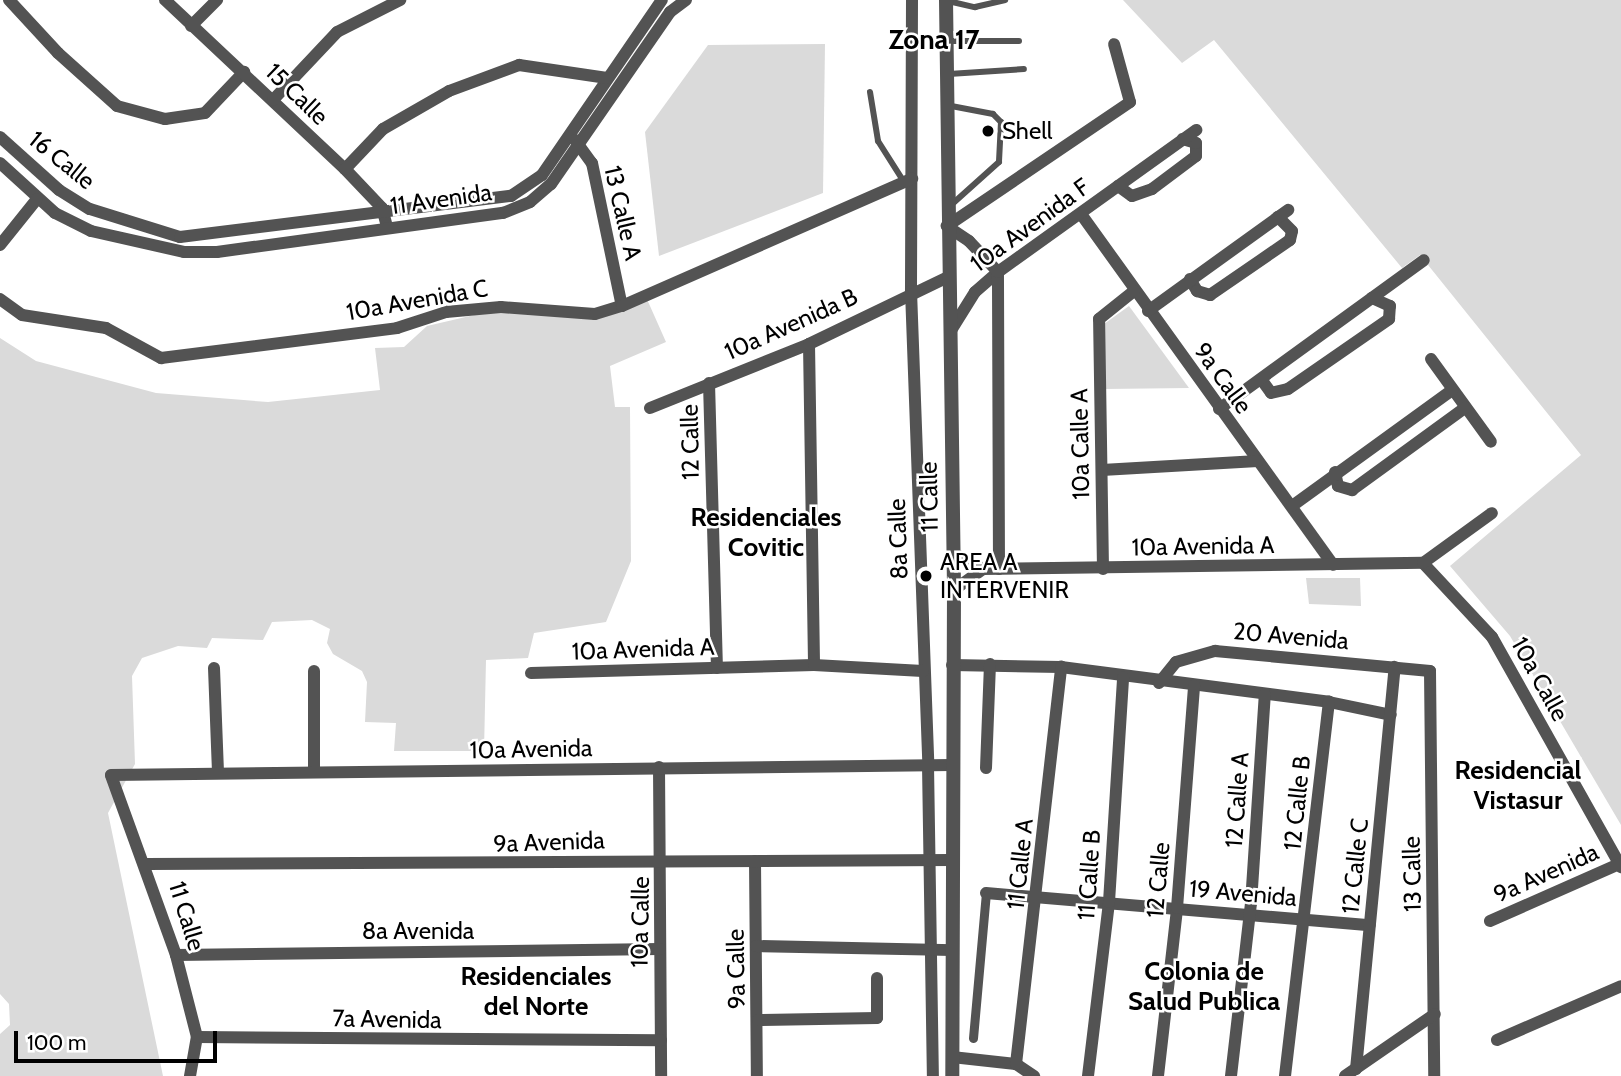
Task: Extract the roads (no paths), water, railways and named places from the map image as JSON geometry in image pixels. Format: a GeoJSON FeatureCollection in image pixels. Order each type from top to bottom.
{"type":"FeatureCollection","features":[{"type":"Feature","properties":{"kind":"street"},"geometry":{"type":"LineString","coordinates":[[9,0],[58,53],[117,106],[165,119],[205,113],[244,72]]}},
{"type":"Feature","properties":{"kind":"street","name":"15 Calle"},"geometry":{"type":"LineString","coordinates":[[165,0],[345,169],[382,208],[387,228]]}},
{"type":"Feature","properties":{"kind":"street"},"geometry":{"type":"LineString","coordinates":[[191,26],[216,0]]}},
{"type":"Feature","properties":{"kind":"street"},"geometry":{"type":"LineString","coordinates":[[273,100],[337,32],[400,0]]}},
{"type":"Feature","properties":{"kind":"street","name":"11 Avenida"},"geometry":{"type":"LineString","coordinates":[[184,252],[217,251],[503,213],[530,202],[551,184],[670,12],[686,0]]}},
{"type":"Feature","properties":{"kind":"street","name":"8a Calle"},"geometry":{"type":"LineString","coordinates":[[912,0],[908,180],[928,765],[933,1076]]}},
{"type":"Feature","properties":{"kind":"street"},"geometry":{"type":"LineString","coordinates":[[933,0],[946,0]]}},
{"type":"Feature","properties":{"kind":"street","name":"11 Calle"},"geometry":{"type":"LineString","coordinates":[[946,0],[946,208],[954,590],[951,765],[953,1076]]}},
{"type":"Feature","properties":{"kind":"street","name":"11 Avenida"},"geometry":{"type":"LineString","coordinates":[[180,237],[382,208],[511,195],[542,175],[659,1]]}},
{"type":"Feature","properties":{"kind":"street"},"geometry":{"type":"LineString","coordinates":[[999,569],[998,272],[969,241],[947,226],[1130,102],[1114,44]]}},
{"type":"Feature","properties":{"kind":"street"},"geometry":{"type":"LineString","coordinates":[[345,169],[383,129],[449,91],[519,65],[607,78]]}},
{"type":"Feature","properties":{"kind":"street","name":"10a Avenida F"},"geometry":{"type":"LineString","coordinates":[[948,336],[975,292],[998,272],[1196,130]]}},
{"type":"Feature","properties":{"kind":"street","name":"13 Calle A"},"geometry":{"type":"LineString","coordinates":[[569,135],[580,145],[592,163],[622,306]]}},
{"type":"Feature","properties":{"kind":"street","name":"16 Calle"},"geometry":{"type":"LineString","coordinates":[[0,137],[59,190],[90,209],[180,237]]}},
{"type":"Feature","properties":{"kind":"street","name":"10a Avenida F"},"geometry":{"type":"LineString","coordinates":[[1118,186],[1132,196],[1152,189],[1196,156],[1196,143],[1183,139]]}},
{"type":"Feature","properties":{"kind":"street"},"geometry":{"type":"LineString","coordinates":[[1,164],[16,151]]}},
{"type":"Feature","properties":{"kind":"street","name":"16 Calle"},"geometry":{"type":"LineString","coordinates":[[1,164],[37,199],[91,231],[184,252]]}},
{"type":"Feature","properties":{"kind":"street","name":"10a Avenida C"},"geometry":{"type":"LineString","coordinates":[[0,299],[22,315],[106,328],[161,358],[397,328],[446,312],[501,307],[595,314],[622,306],[908,180]]}},
{"type":"Feature","properties":{"kind":"street"},"geometry":{"type":"LineString","coordinates":[[0,245],[37,199]]}},
{"type":"Feature","properties":{"kind":"street"},"geometry":{"type":"LineString","coordinates":[[1148,311],[1190,279],[1282,213],[1292,231],[1290,240],[1210,295],[1197,291],[1190,279]]}},
{"type":"Feature","properties":{"kind":"street","name":"9a Calle"},"geometry":{"type":"LineString","coordinates":[[1080,214],[1333,565]]}},
{"type":"Feature","properties":{"kind":"street"},"geometry":{"type":"LineString","coordinates":[[1219,409],[1424,260]]}},
{"type":"Feature","properties":{"kind":"street","name":"10a Avenida B"},"geometry":{"type":"LineString","coordinates":[[650,408],[809,344],[911,291],[948,277]]}},
{"type":"Feature","properties":{"kind":"street","name":"10a Calle A"},"geometry":{"type":"LineString","coordinates":[[1103,569],[1099,318],[1134,291]]}},
{"type":"Feature","properties":{"kind":"street"},"geometry":{"type":"LineString","coordinates":[[1261,379],[1271,393],[1288,389],[1389,319],[1390,306],[1372,298]]}},
{"type":"Feature","properties":{"kind":"street"},"geometry":{"type":"LineString","coordinates":[[809,344],[814,665]]}},
{"type":"Feature","properties":{"kind":"street"},"geometry":{"type":"LineString","coordinates":[[1431,359],[1491,442]]}},
{"type":"Feature","properties":{"kind":"street","name":"12 Calle"},"geometry":{"type":"LineString","coordinates":[[709,383],[717,668]]}},
{"type":"Feature","properties":{"kind":"street"},"geometry":{"type":"LineString","coordinates":[[1292,506],[1335,472],[1452,390]]}},
{"type":"Feature","properties":{"kind":"street"},"geometry":{"type":"LineString","coordinates":[[1335,472],[1338,486],[1352,490],[1465,408]]}},
{"type":"Feature","properties":{"kind":"street"},"geometry":{"type":"LineString","coordinates":[[1102,470],[1258,461]]}},
{"type":"Feature","properties":{"kind":"street"},"geometry":{"type":"LineString","coordinates":[[1423,563],[1492,513]]}},
{"type":"Feature","properties":{"kind":"street","name":"10a Avenida A"},"geometry":{"type":"LineString","coordinates":[[953,553],[983,569],[1423,563]]}},
{"type":"Feature","properties":{"kind":"street","name":"10a Calle"},"geometry":{"type":"LineString","coordinates":[[1423,563],[1492,637],[1620,865]]}},
{"type":"Feature","properties":{"kind":"street"},"geometry":{"type":"LineString","coordinates":[[954,590],[983,569]]}},
{"type":"Feature","properties":{"kind":"street","name":"20 Avenida"},"geometry":{"type":"LineString","coordinates":[[1158,683],[1176,662],[1216,651],[1430,671]]}},
{"type":"Feature","properties":{"kind":"street"},"geometry":{"type":"LineString","coordinates":[[986,768],[990,664]]}},
{"type":"Feature","properties":{"kind":"street","name":"10a Avenida A"},"geometry":{"type":"LineString","coordinates":[[531,673],[814,665],[923,671]]}},
{"type":"Feature","properties":{"kind":"street"},"geometry":{"type":"LineString","coordinates":[[952,665],[1061,667],[1158,683],[1329,702],[1391,715]]}},
{"type":"Feature","properties":{"kind":"street","name":"11 Calle A"},"geometry":{"type":"LineString","coordinates":[[1016,1064],[1038,894],[1061,667]]}},
{"type":"Feature","properties":{"kind":"street","name":"12 Calle C"},"geometry":{"type":"LineString","coordinates":[[1350,1073],[1370,925],[1395,667]]}},
{"type":"Feature","properties":{"kind":"street"},"geometry":{"type":"LineString","coordinates":[[214,668],[218,771]]}},
{"type":"Feature","properties":{"kind":"street"},"geometry":{"type":"LineString","coordinates":[[314,671],[314,771]]}},
{"type":"Feature","properties":{"kind":"street","name":"13 Calle"},"geometry":{"type":"LineString","coordinates":[[1430,671],[1434,1076]]}},
{"type":"Feature","properties":{"kind":"street","name":"11 Calle B"},"geometry":{"type":"LineString","coordinates":[[1088,1076],[1109,902],[1123,677]]}},
{"type":"Feature","properties":{"kind":"street","name":"12 Calle"},"geometry":{"type":"LineString","coordinates":[[1158,1076],[1177,908],[1194,686]]}},
{"type":"Feature","properties":{"kind":"street","name":"12 Calle A"},"geometry":{"type":"LineString","coordinates":[[1231,1076],[1250,915],[1265,694]]}},
{"type":"Feature","properties":{"kind":"street","name":"12 Calle B"},"geometry":{"type":"LineString","coordinates":[[1285,1076],[1329,702]]}},
{"type":"Feature","properties":{"kind":"street","name":"10a Avenida"},"geometry":{"type":"LineString","coordinates":[[111,775],[218,771],[951,765]]}},
{"type":"Feature","properties":{"kind":"street","name":"10a Calle"},"geometry":{"type":"LineString","coordinates":[[659,768],[661,1076]]}},
{"type":"Feature","properties":{"kind":"street","name":"11 Calle"},"geometry":{"type":"LineString","coordinates":[[111,775],[147,864],[176,955],[197,1038],[190,1076]]}},
{"type":"Feature","properties":{"kind":"street","name":"9a Avenida"},"geometry":{"type":"LineString","coordinates":[[147,864],[483,865],[661,860],[952,860]]}},
{"type":"Feature","properties":{"kind":"street","name":"9a Calle"},"geometry":{"type":"LineString","coordinates":[[755,861],[757,1076]]}},
{"type":"Feature","properties":{"kind":"street","name":"9a Avenida"},"geometry":{"type":"LineString","coordinates":[[1490,921],[1620,865]]}},
{"type":"Feature","properties":{"kind":"street"},"geometry":{"type":"LineString","coordinates":[[973,1038],[986,893]]}},
{"type":"Feature","properties":{"kind":"street","name":"19 Avenida"},"geometry":{"type":"LineString","coordinates":[[986,893],[1038,894],[1370,925]]}},
{"type":"Feature","properties":{"kind":"street"},"geometry":{"type":"LineString","coordinates":[[756,946],[953,950]]}},
{"type":"Feature","properties":{"kind":"street","name":"8a Avenida"},"geometry":{"type":"LineString","coordinates":[[176,955],[660,948]]}},
{"type":"Feature","properties":{"kind":"street"},"geometry":{"type":"LineString","coordinates":[[758,1020],[877,1018],[877,978]]}},
{"type":"Feature","properties":{"kind":"street"},"geometry":{"type":"LineString","coordinates":[[1496,1040],[1621,986]]}},
{"type":"Feature","properties":{"kind":"street"},"geometry":{"type":"LineString","coordinates":[[1350,1073],[1435,1014]]}},
{"type":"Feature","properties":{"kind":"street","name":"7a Avenida"},"geometry":{"type":"LineString","coordinates":[[197,1038],[661,1040]]}},
{"type":"Feature","properties":{"kind":"street"},"geometry":{"type":"LineString","coordinates":[[952,1057],[1016,1064],[1034,1076]]}},
{"type":"Feature","properties":{"kind":"lane"},"geometry":{"type":"LineString","coordinates":[[946,0],[975,7],[1005,0]]}},
{"type":"Feature","properties":{"kind":"lane"},"geometry":{"type":"LineString","coordinates":[[946,41],[1019,41]]}},
{"type":"Feature","properties":{"kind":"lane"},"geometry":{"type":"LineString","coordinates":[[946,75],[1024,69]]}},
{"type":"Feature","properties":{"kind":"lane"},"geometry":{"type":"LineString","coordinates":[[870,92],[878,141],[908,180]]}},
{"type":"Feature","properties":{"kind":"lane"},"geometry":{"type":"LineString","coordinates":[[946,105],[993,114],[1001,122],[1001,146],[999,162],[946,208]]}},
{"type":"Feature","properties":{"kind":"place","name":"Shell"},"geometry":{"type":"Point","coordinates":[988,131]}},
{"type":"Feature","properties":{"kind":"place","name":"AREA A INTERVENIR"},"geometry":{"type":"Point","coordinates":[926,576]}},
{"type":"Feature","properties":{"kind":"district","name":"Zona 17"},"geometry":{"type":"Point","coordinates":[934,39]}},
{"type":"Feature","properties":{"kind":"district","name":"Residenciales Covitic"},"geometry":{"type":"Point","coordinates":[766,533]}},
{"type":"Feature","properties":{"kind":"district","name":"Residencial Vistasur"},"geometry":{"type":"Point","coordinates":[1518,786]}},
{"type":"Feature","properties":{"kind":"district","name":"Colonia de Salud Publica"},"geometry":{"type":"Point","coordinates":[1204,987]}},
{"type":"Feature","properties":{"kind":"district","name":"Residenciales del Norte"},"geometry":{"type":"Point","coordinates":[536,992]}}]}
